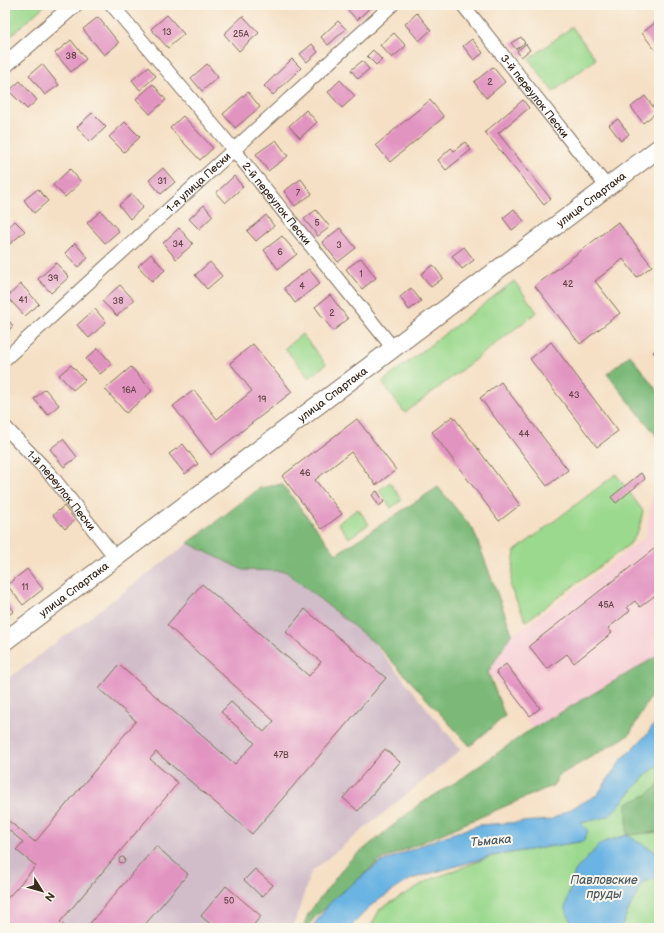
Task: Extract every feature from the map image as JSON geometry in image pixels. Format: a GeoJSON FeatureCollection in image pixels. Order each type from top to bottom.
{"type":"FeatureCollection","features":[{"type":"Feature","properties":{"kind":"main road","name":"улица Спартака"},"geometry":{"type":"LineString","coordinates":[[5,640],[659,148]]}},
{"type":"Feature","properties":{"kind":"street"},"geometry":{"type":"LineString","coordinates":[[5,65],[74,5]]}},
{"type":"Feature","properties":{"kind":"street","name":"2-й переулок Пески"},"geometry":{"type":"LineString","coordinates":[[112,5],[234,150],[393,348]]}},
{"type":"Feature","properties":{"kind":"street","name":"1-я улица Пески"},"geometry":{"type":"LineString","coordinates":[[5,359],[392,5]]}},
{"type":"Feature","properties":{"kind":"street","name":"3-й переулок Пески"},"geometry":{"type":"LineString","coordinates":[[463,5],[607,187]]}},
{"type":"Feature","properties":{"kind":"street","name":"1-й переулок Пески"},"geometry":{"type":"LineString","coordinates":[[5,427],[51,475],[115,558]]}},
{"type":"Feature","properties":{"kind":"shaded area"},"geometry":{"type":"Polygon","coordinates":[[[659,460],[659,655],[533,729],[488,672],[512,633],[526,626],[646,537],[657,462],[659,460]]]}},
{"type":"Feature","properties":{"kind":"shaded area"},"geometry":{"type":"Polygon","coordinates":[[[253,495],[461,750],[311,872],[293,928],[5,928],[5,681],[253,495]]]}},
{"type":"Feature","properties":{"kind":"green space"},"geometry":{"type":"Polygon","coordinates":[[[5,5],[45,5],[5,41],[5,5]]]}},
{"type":"Feature","properties":{"kind":"green space"},"geometry":{"type":"Polygon","coordinates":[[[572,27],[596,59],[553,92],[529,59],[572,27]]]}},
{"type":"Feature","properties":{"kind":"green space"},"geometry":{"type":"Polygon","coordinates":[[[514,281],[537,312],[405,413],[382,382],[514,281]]]}},
{"type":"Feature","properties":{"kind":"green space"},"geometry":{"type":"Polygon","coordinates":[[[302,334],[326,364],[309,378],[285,348],[302,334]]]}},
{"type":"Feature","properties":{"kind":"green space"},"geometry":{"type":"Polygon","coordinates":[[[630,355],[659,393],[659,439],[607,374],[630,355]]]}},
{"type":"Feature","properties":{"kind":"green space"},"geometry":{"type":"Polygon","coordinates":[[[616,474],[643,511],[639,529],[630,544],[526,621],[510,587],[515,551],[616,474]]]}},
{"type":"Feature","properties":{"kind":"green space"},"geometry":{"type":"Polygon","coordinates":[[[390,482],[402,500],[391,508],[379,490],[390,482]]]}},
{"type":"Feature","properties":{"kind":"green space"},"geometry":{"type":"Polygon","coordinates":[[[282,484],[336,554],[438,487],[473,529],[512,633],[488,672],[505,716],[470,746],[377,645],[285,571],[243,570],[188,543],[260,488],[282,484]]]}},
{"type":"Feature","properties":{"kind":"green space"},"geometry":{"type":"Polygon","coordinates":[[[358,509],[369,524],[349,538],[338,523],[358,509]]]}},
{"type":"Feature","properties":{"kind":"green space"},"geometry":{"type":"Polygon","coordinates":[[[659,655],[659,682],[629,735],[558,776],[554,785],[379,861],[315,917],[307,928],[303,928],[308,914],[348,862],[417,806],[461,779],[524,734],[659,655]]]}},
{"type":"Feature","properties":{"kind":"green space"},"geometry":{"type":"Polygon","coordinates":[[[659,764],[659,928],[370,928],[380,909],[427,881],[492,856],[584,841],[581,823],[609,816],[645,776],[659,764]]]}},
{"type":"Feature","properties":{"kind":"green space"},"geometry":{"type":"Polygon","coordinates":[[[659,785],[659,832],[627,835],[627,803],[647,795],[659,785]]]}},
{"type":"Feature","properties":{"kind":"water","name":"Тьмака"},"geometry":{"type":"Polygon","coordinates":[[[659,717],[659,764],[645,776],[609,816],[581,823],[588,831],[584,841],[492,856],[411,879],[374,903],[353,924],[352,928],[312,928],[333,899],[379,863],[442,837],[479,825],[550,820],[597,795],[622,759],[648,733],[659,717]]]}},
{"type":"Feature","properties":{"kind":"water","name":"Павловские пруды"},"geometry":{"type":"Polygon","coordinates":[[[627,835],[659,854],[659,877],[643,882],[621,928],[574,928],[565,908],[575,871],[601,843],[627,835]]]}},
{"type":"Feature","properties":{"kind":"building"},"geometry":{"type":"Polygon","coordinates":[[[343,5],[373,5],[357,20],[343,5]]]}},
{"type":"Feature","properties":{"kind":"building"},"geometry":{"type":"Polygon","coordinates":[[[417,13],[431,30],[419,41],[405,24],[417,13]]]}},
{"type":"Feature","properties":{"kind":"building"},"geometry":{"type":"Polygon","coordinates":[[[167,15],[184,34],[168,48],[151,29],[167,15]]]}},
{"type":"Feature","properties":{"kind":"building"},"geometry":{"type":"Polygon","coordinates":[[[243,16],[259,33],[239,51],[224,34],[243,16]]]}},
{"type":"Feature","properties":{"kind":"building"},"geometry":{"type":"Polygon","coordinates":[[[98,17],[119,43],[104,55],[83,29],[98,17]]]}},
{"type":"Feature","properties":{"kind":"building"},"geometry":{"type":"Polygon","coordinates":[[[659,20],[659,55],[642,33],[659,20]]]}},
{"type":"Feature","properties":{"kind":"building"},"geometry":{"type":"Polygon","coordinates":[[[338,21],[346,29],[328,45],[321,37],[338,21]]]}},
{"type":"Feature","properties":{"kind":"building"},"geometry":{"type":"Polygon","coordinates":[[[394,33],[406,46],[392,58],[380,45],[394,33]]]}},
{"type":"Feature","properties":{"kind":"building"},"geometry":{"type":"Polygon","coordinates":[[[521,37],[525,43],[516,49],[511,43],[521,37]]]}},
{"type":"Feature","properties":{"kind":"building"},"geometry":{"type":"Polygon","coordinates":[[[472,39],[483,53],[474,60],[463,46],[472,39]]]}},
{"type":"Feature","properties":{"kind":"building"},"geometry":{"type":"Polygon","coordinates":[[[71,40],[86,59],[71,72],[55,53],[71,40]]]}},
{"type":"Feature","properties":{"kind":"building"},"geometry":{"type":"Polygon","coordinates":[[[312,44],[318,52],[307,62],[300,54],[312,44]]]}},
{"type":"Feature","properties":{"kind":"building"},"geometry":{"type":"Polygon","coordinates":[[[526,44],[530,50],[521,57],[517,51],[526,44]]]}},
{"type":"Feature","properties":{"kind":"building"},"geometry":{"type":"Polygon","coordinates":[[[373,50],[382,60],[376,65],[367,56],[373,50]]]}},
{"type":"Feature","properties":{"kind":"building"},"geometry":{"type":"Polygon","coordinates":[[[292,59],[301,68],[273,95],[264,86],[292,59]]]}},
{"type":"Feature","properties":{"kind":"building"},"geometry":{"type":"Polygon","coordinates":[[[362,61],[369,69],[358,79],[351,70],[362,61]]]}},
{"type":"Feature","properties":{"kind":"building"},"geometry":{"type":"Polygon","coordinates":[[[42,64],[59,85],[45,95],[29,75],[42,64]]]}},
{"type":"Feature","properties":{"kind":"building"},"geometry":{"type":"Polygon","coordinates":[[[207,64],[218,77],[202,91],[191,78],[207,64]]]}},
{"type":"Feature","properties":{"kind":"building"},"geometry":{"type":"Polygon","coordinates":[[[148,67],[156,76],[140,90],[132,80],[148,67]]]}},
{"type":"Feature","properties":{"kind":"building"},"geometry":{"type":"Polygon","coordinates":[[[493,67],[505,82],[486,98],[474,82],[493,67]]]}},
{"type":"Feature","properties":{"kind":"building"},"geometry":{"type":"Polygon","coordinates":[[[340,80],[355,96],[342,108],[328,92],[340,80]]]}},
{"type":"Feature","properties":{"kind":"building"},"geometry":{"type":"Polygon","coordinates":[[[20,81],[37,100],[27,109],[9,91],[20,81]]]}},
{"type":"Feature","properties":{"kind":"building"},"geometry":{"type":"Polygon","coordinates":[[[153,84],[166,100],[150,114],[136,99],[153,84]]]}},
{"type":"Feature","properties":{"kind":"building"},"geometry":{"type":"Polygon","coordinates":[[[248,92],[260,107],[235,128],[223,114],[248,92]]]}},
{"type":"Feature","properties":{"kind":"building"},"geometry":{"type":"Polygon","coordinates":[[[645,96],[657,112],[643,123],[631,107],[645,96]]]}},
{"type":"Feature","properties":{"kind":"building"},"geometry":{"type":"Polygon","coordinates":[[[430,100],[444,117],[390,162],[376,145],[430,100]]]}},
{"type":"Feature","properties":{"kind":"building"},"geometry":{"type":"Polygon","coordinates":[[[523,100],[529,108],[498,133],[551,199],[544,205],[485,132],[523,100]]]}},
{"type":"Feature","properties":{"kind":"building"},"geometry":{"type":"Polygon","coordinates":[[[306,110],[317,122],[300,138],[289,126],[306,110]]]}},
{"type":"Feature","properties":{"kind":"building"},"geometry":{"type":"Polygon","coordinates":[[[92,113],[106,127],[90,142],[77,127],[92,113]]]}},
{"type":"Feature","properties":{"kind":"building"},"geometry":{"type":"Polygon","coordinates":[[[183,116],[213,148],[200,160],[170,128],[183,116]]]}},
{"type":"Feature","properties":{"kind":"building"},"geometry":{"type":"Polygon","coordinates":[[[618,119],[629,134],[621,141],[609,125],[618,119]]]}},
{"type":"Feature","properties":{"kind":"building"},"geometry":{"type":"Polygon","coordinates":[[[125,122],[140,137],[124,152],[109,137],[125,122]]]}},
{"type":"Feature","properties":{"kind":"building"},"geometry":{"type":"Polygon","coordinates":[[[276,140],[288,156],[268,171],[256,154],[276,140]]]}},
{"type":"Feature","properties":{"kind":"building"},"geometry":{"type":"Polygon","coordinates":[[[465,142],[471,150],[446,170],[438,160],[451,148],[454,151],[465,142]]]}},
{"type":"Feature","properties":{"kind":"building"},"geometry":{"type":"Polygon","coordinates":[[[163,168],[175,182],[161,194],[149,180],[163,168]]]}},
{"type":"Feature","properties":{"kind":"building"},"geometry":{"type":"Polygon","coordinates":[[[70,169],[81,182],[65,197],[53,185],[70,169]]]}},
{"type":"Feature","properties":{"kind":"building"},"geometry":{"type":"Polygon","coordinates":[[[234,176],[243,187],[225,203],[216,193],[234,176]]]}},
{"type":"Feature","properties":{"kind":"building"},"geometry":{"type":"Polygon","coordinates":[[[301,179],[312,194],[295,206],[284,191],[301,179]]]}},
{"type":"Feature","properties":{"kind":"building"},"geometry":{"type":"Polygon","coordinates":[[[38,189],[48,201],[34,213],[24,200],[38,189]]]}},
{"type":"Feature","properties":{"kind":"building"},"geometry":{"type":"Polygon","coordinates":[[[132,194],[143,207],[130,219],[119,205],[132,194]]]}},
{"type":"Feature","properties":{"kind":"building"},"geometry":{"type":"Polygon","coordinates":[[[204,205],[213,216],[199,229],[189,219],[204,205]]]}},
{"type":"Feature","properties":{"kind":"building"},"geometry":{"type":"Polygon","coordinates":[[[514,209],[524,221],[512,230],[503,218],[514,209]]]}},
{"type":"Feature","properties":{"kind":"building"},"geometry":{"type":"Polygon","coordinates":[[[316,210],[330,227],[318,236],[304,219],[316,210]]]}},
{"type":"Feature","properties":{"kind":"building"},"geometry":{"type":"Polygon","coordinates":[[[101,211],[119,231],[105,243],[87,223],[101,211]]]}},
{"type":"Feature","properties":{"kind":"building"},"geometry":{"type":"Polygon","coordinates":[[[266,215],[274,226],[256,241],[247,231],[266,215]]]}},
{"type":"Feature","properties":{"kind":"building"},"geometry":{"type":"Polygon","coordinates":[[[15,221],[25,231],[10,244],[5,238],[5,230],[15,221]]]}},
{"type":"Feature","properties":{"kind":"building"},"geometry":{"type":"Polygon","coordinates":[[[618,222],[652,266],[637,277],[623,259],[595,281],[620,313],[580,344],[535,286],[618,222]]]}},
{"type":"Feature","properties":{"kind":"building"},"geometry":{"type":"Polygon","coordinates":[[[179,228],[193,244],[176,259],[163,243],[179,228]]]}},
{"type":"Feature","properties":{"kind":"building"},"geometry":{"type":"Polygon","coordinates":[[[340,228],[356,248],[338,262],[322,242],[340,228]]]}},
{"type":"Feature","properties":{"kind":"building"},"geometry":{"type":"Polygon","coordinates":[[[282,236],[297,254],[278,269],[264,250],[282,236]]]}},
{"type":"Feature","properties":{"kind":"building"},"geometry":{"type":"Polygon","coordinates":[[[75,243],[88,258],[78,267],[65,253],[75,243]]]}},
{"type":"Feature","properties":{"kind":"building"},"geometry":{"type":"Polygon","coordinates":[[[464,247],[474,260],[462,269],[452,256],[464,247]]]}},
{"type":"Feature","properties":{"kind":"building"},"geometry":{"type":"Polygon","coordinates":[[[151,254],[165,270],[152,281],[138,266],[151,254]]]}},
{"type":"Feature","properties":{"kind":"building"},"geometry":{"type":"Polygon","coordinates":[[[361,258],[376,278],[362,289],[346,269],[361,258]]]}},
{"type":"Feature","properties":{"kind":"building"},"geometry":{"type":"Polygon","coordinates":[[[210,262],[222,276],[207,289],[195,275],[210,262]]]}},
{"type":"Feature","properties":{"kind":"building"},"geometry":{"type":"Polygon","coordinates":[[[56,263],[69,277],[51,293],[38,279],[56,263]]]}},
{"type":"Feature","properties":{"kind":"building"},"geometry":{"type":"Polygon","coordinates":[[[433,265],[443,278],[431,287],[421,274],[433,265]]]}},
{"type":"Feature","properties":{"kind":"building"},"geometry":{"type":"Polygon","coordinates":[[[309,269],[320,283],[295,303],[284,288],[309,269]]]}},
{"type":"Feature","properties":{"kind":"building"},"geometry":{"type":"Polygon","coordinates":[[[21,284],[39,304],[25,316],[7,297],[21,284]]]}},
{"type":"Feature","properties":{"kind":"building"},"geometry":{"type":"Polygon","coordinates":[[[120,285],[134,300],[117,316],[102,301],[120,285]]]}},
{"type":"Feature","properties":{"kind":"building"},"geometry":{"type":"Polygon","coordinates":[[[411,288],[421,301],[409,310],[400,297],[411,288]]]}},
{"type":"Feature","properties":{"kind":"building"},"geometry":{"type":"Polygon","coordinates":[[[330,295],[348,319],[333,331],[315,307],[330,295]]]}},
{"type":"Feature","properties":{"kind":"building"},"geometry":{"type":"Polygon","coordinates":[[[95,309],[106,322],[89,338],[77,325],[95,309]]]}},
{"type":"Feature","properties":{"kind":"building"},"geometry":{"type":"Polygon","coordinates":[[[5,316],[13,326],[5,334],[5,316]]]}},
{"type":"Feature","properties":{"kind":"building"},"geometry":{"type":"Polygon","coordinates":[[[551,342],[618,431],[597,447],[530,359],[551,342]]]}},
{"type":"Feature","properties":{"kind":"building"},"geometry":{"type":"Polygon","coordinates":[[[253,344],[292,392],[211,455],[173,406],[194,390],[217,419],[252,391],[230,363],[253,344]]]}},
{"type":"Feature","properties":{"kind":"building"},"geometry":{"type":"Polygon","coordinates":[[[659,347],[659,360],[653,352],[659,347]]]}},
{"type":"Feature","properties":{"kind":"building"},"geometry":{"type":"Polygon","coordinates":[[[98,348],[112,364],[100,374],[86,359],[98,348]]]}},
{"type":"Feature","properties":{"kind":"building"},"geometry":{"type":"Polygon","coordinates":[[[71,365],[85,380],[73,390],[59,375],[71,365]]]}},
{"type":"Feature","properties":{"kind":"building"},"geometry":{"type":"Polygon","coordinates":[[[131,367],[152,391],[126,413],[105,389],[131,367]]]}},
{"type":"Feature","properties":{"kind":"building"},"geometry":{"type":"Polygon","coordinates":[[[501,382],[568,470],[547,486],[480,398],[501,382]]]}},
{"type":"Feature","properties":{"kind":"building"},"geometry":{"type":"Polygon","coordinates":[[[45,389],[59,405],[48,415],[34,399],[45,389]]]}},
{"type":"Feature","properties":{"kind":"building"},"geometry":{"type":"Polygon","coordinates":[[[453,416],[520,505],[499,521],[432,432],[453,416]]]}},
{"type":"Feature","properties":{"kind":"building"},"geometry":{"type":"Polygon","coordinates":[[[357,419],[396,470],[376,485],[351,452],[315,480],[342,514],[322,529],[282,476],[357,419]]]}},
{"type":"Feature","properties":{"kind":"building"},"geometry":{"type":"Polygon","coordinates":[[[63,439],[77,457],[64,467],[50,449],[63,439]]]}},
{"type":"Feature","properties":{"kind":"building"},"geometry":{"type":"Polygon","coordinates":[[[183,444],[198,464],[185,474],[169,454],[183,444]]]}},
{"type":"Feature","properties":{"kind":"building"},"geometry":{"type":"Polygon","coordinates":[[[641,473],[645,479],[616,503],[611,497],[641,473]]]}},
{"type":"Feature","properties":{"kind":"building"},"geometry":{"type":"Polygon","coordinates":[[[377,491],[384,502],[379,506],[372,495],[377,491]]]}},
{"type":"Feature","properties":{"kind":"building"},"geometry":{"type":"Polygon","coordinates":[[[64,506],[75,520],[65,529],[53,515],[64,506]]]}},
{"type":"Feature","properties":{"kind":"building"},"geometry":{"type":"Polygon","coordinates":[[[659,545],[659,602],[654,596],[640,607],[635,601],[627,607],[630,611],[608,628],[612,633],[574,663],[567,654],[547,669],[529,646],[659,545]]]}},
{"type":"Feature","properties":{"kind":"building"},"geometry":{"type":"Polygon","coordinates":[[[27,569],[43,589],[23,605],[7,585],[27,569]]]}},
{"type":"Feature","properties":{"kind":"building"},"geometry":{"type":"Polygon","coordinates":[[[202,584],[309,676],[321,662],[286,632],[305,609],[386,678],[252,834],[156,752],[150,759],[178,783],[60,922],[67,928],[5,928],[5,901],[36,866],[16,850],[23,842],[5,827],[5,818],[35,842],[136,721],[99,689],[119,665],[235,764],[255,743],[221,712],[231,702],[264,732],[274,721],[167,625],[202,584]]]}},
{"type":"Feature","properties":{"kind":"building"},"geometry":{"type":"Polygon","coordinates":[[[5,599],[14,611],[5,618],[5,599]]]}},
{"type":"Feature","properties":{"kind":"building"},"geometry":{"type":"Polygon","coordinates":[[[506,664],[540,708],[530,716],[496,672],[506,664]]]}},
{"type":"Feature","properties":{"kind":"building"},"geometry":{"type":"Polygon","coordinates":[[[385,749],[400,762],[358,811],[343,798],[385,749]]]}},
{"type":"Feature","properties":{"kind":"building"},"geometry":{"type":"Polygon","coordinates":[[[156,846],[188,874],[142,928],[86,928],[156,846]]]}},
{"type":"Feature","properties":{"kind":"building"},"geometry":{"type":"Polygon","coordinates":[[[122,857],[125,860],[122,863],[119,860],[122,857]]]}},
{"type":"Feature","properties":{"kind":"building"},"geometry":{"type":"Polygon","coordinates":[[[255,869],[273,885],[262,897],[244,880],[255,869]]]}},
{"type":"Feature","properties":{"kind":"building"},"geometry":{"type":"Polygon","coordinates":[[[226,886],[261,916],[251,928],[214,928],[201,916],[226,886]]]}}]}
